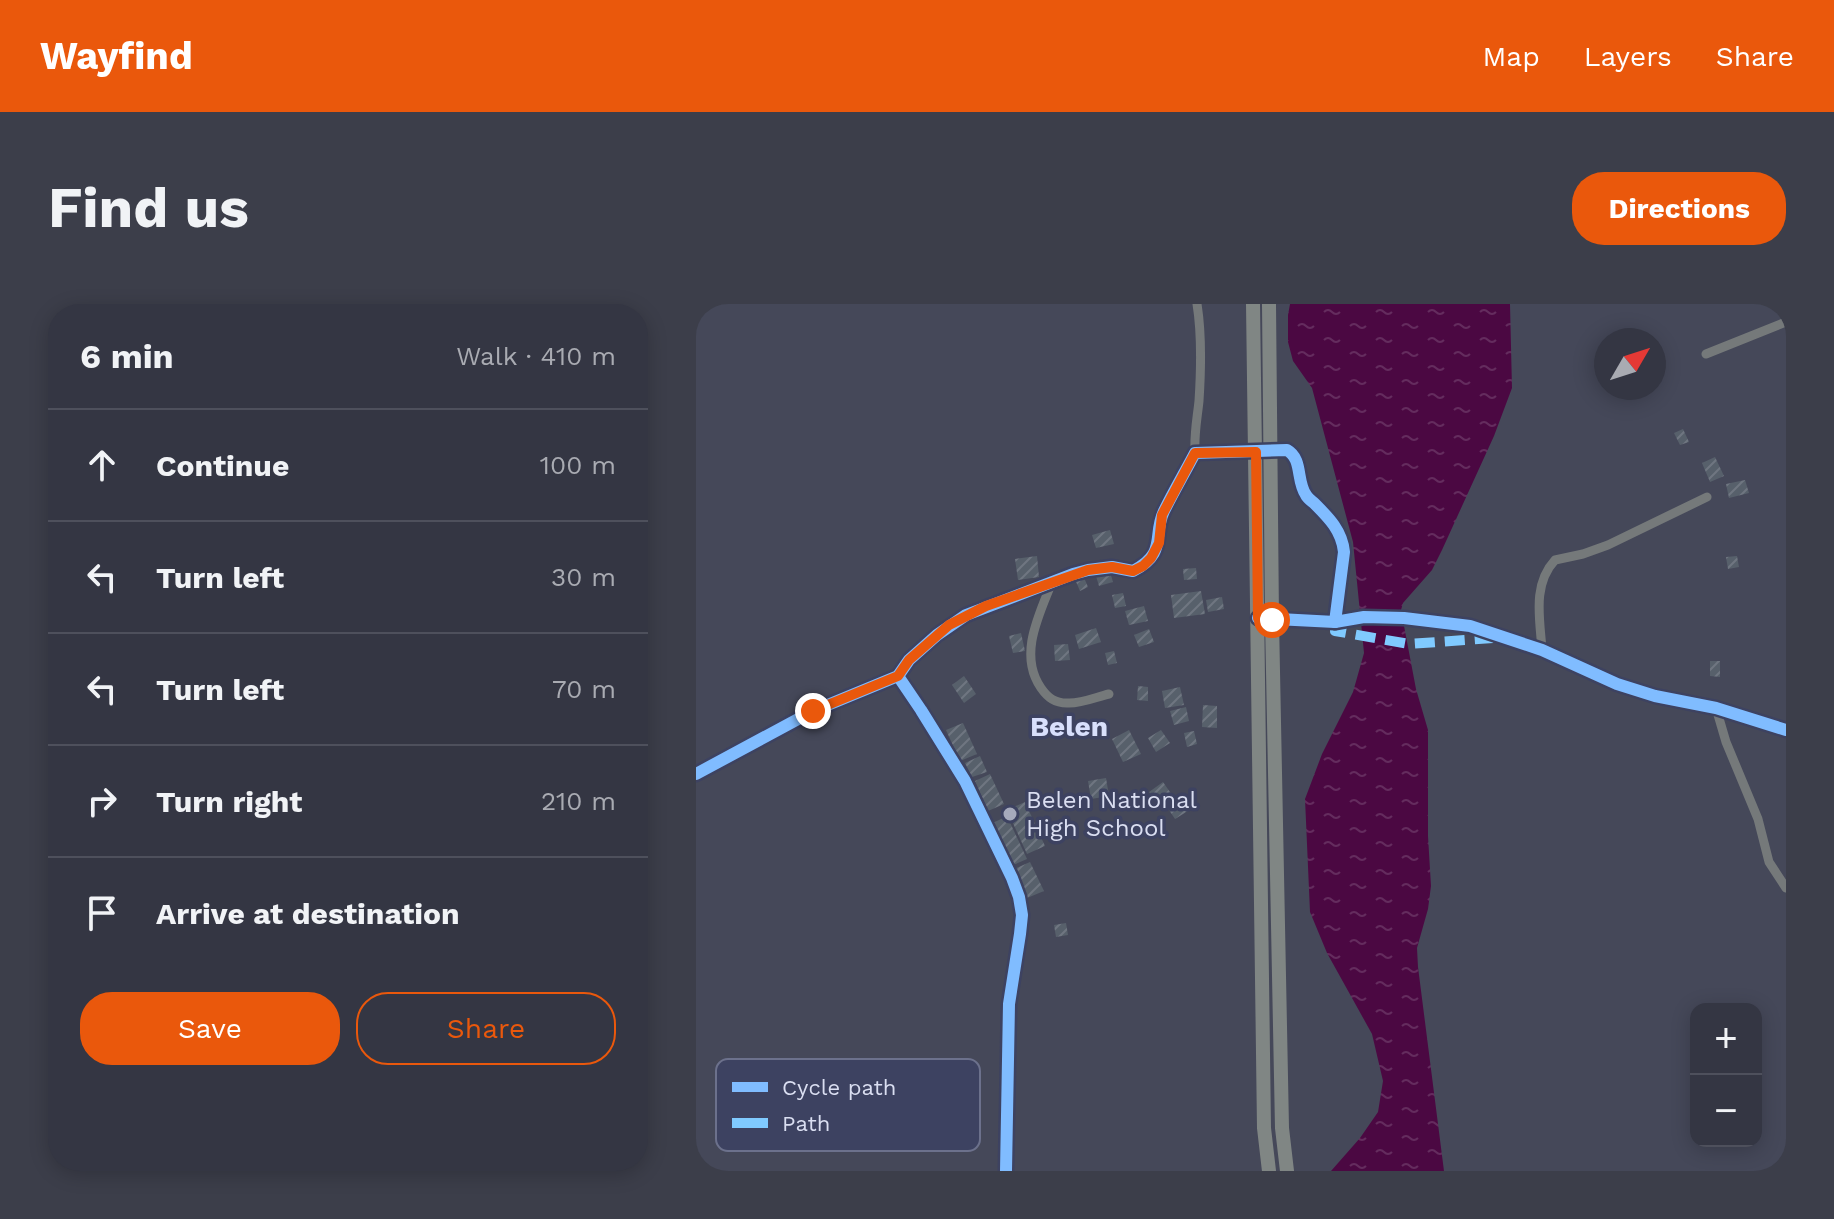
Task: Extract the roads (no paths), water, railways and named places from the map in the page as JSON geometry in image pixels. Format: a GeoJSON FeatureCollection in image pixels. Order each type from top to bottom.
{"type":"FeatureCollection","features":[{"type":"Feature","properties":{"kind":"main road"},"geometry":{"type":"LineString","coordinates":[[1253,304],[1263,452]]}},
{"type":"Feature","properties":{"kind":"main road"},"geometry":{"type":"LineString","coordinates":[[1269,304],[1263,452],[1264,1128],[1269,1171]]}},
{"type":"Feature","properties":{"kind":"main road"},"geometry":{"type":"LineString","coordinates":[[1265,619],[1282,1128],[1287,1171]]}},
{"type":"Feature","properties":{"kind":"street"},"geometry":{"type":"LineString","coordinates":[[696,774],[813,711],[898,676],[909,660],[949,625],[986,606],[1088,570],[1112,567],[1133,571],[1143,566],[1159,543],[1162,515],[1195,453],[1200,348],[1197,304]]}},
{"type":"Feature","properties":{"kind":"street"},"geometry":{"type":"LineString","coordinates":[[1706,354],[1786,322]]}},
{"type":"Feature","properties":{"kind":"street"},"geometry":{"type":"LineString","coordinates":[[1195,453],[1287,450],[1292,453],[1296,458],[1304,494],[1338,530],[1343,540],[1335,622]]}},
{"type":"Feature","properties":{"kind":"street"},"geometry":{"type":"LineString","coordinates":[[1542,650],[1538,595],[1544,576],[1555,560],[1608,545],[1707,497]]}},
{"type":"Feature","properties":{"kind":"street"},"geometry":{"type":"LineString","coordinates":[[1052,582],[1031,646],[1034,676],[1049,697],[1057,702],[1073,703],[1109,694]]}},
{"type":"Feature","properties":{"kind":"street"},"geometry":{"type":"LineString","coordinates":[[1265,619],[1335,622],[1364,617],[1404,618],[1470,626],[1542,650],[1617,684],[1655,696],[1716,708],[1786,730]]}},
{"type":"Feature","properties":{"kind":"street"},"geometry":{"type":"LineString","coordinates":[[898,676],[965,781],[1019,897],[1022,915],[1009,1004],[1006,1171]]}},
{"type":"Feature","properties":{"kind":"street"},"geometry":{"type":"LineString","coordinates":[[1716,708],[1726,742],[1758,819],[1769,862],[1786,888]]}},
{"type":"Feature","properties":{"kind":"water"},"geometry":{"type":"Polygon","coordinates":[[[1290,304],[1510,304],[1512,388],[1494,436],[1432,570],[1403,603],[1401,610],[1416,689],[1428,730],[1431,886],[1417,948],[1444,1171],[1331,1171],[1378,1112],[1383,1081],[1372,1034],[1327,953],[1310,912],[1305,799],[1322,754],[1353,692],[1364,653],[1353,542],[1312,388],[1293,361],[1288,342],[1290,304]]]}},
{"type":"Feature","properties":{"kind":"place","name":"Belen National High School"},"geometry":{"type":"Point","coordinates":[1010,814]}},
{"type":"Feature","properties":{"kind":"district","name":"Belen"},"geometry":{"type":"Point","coordinates":[1069,726]}}]}
